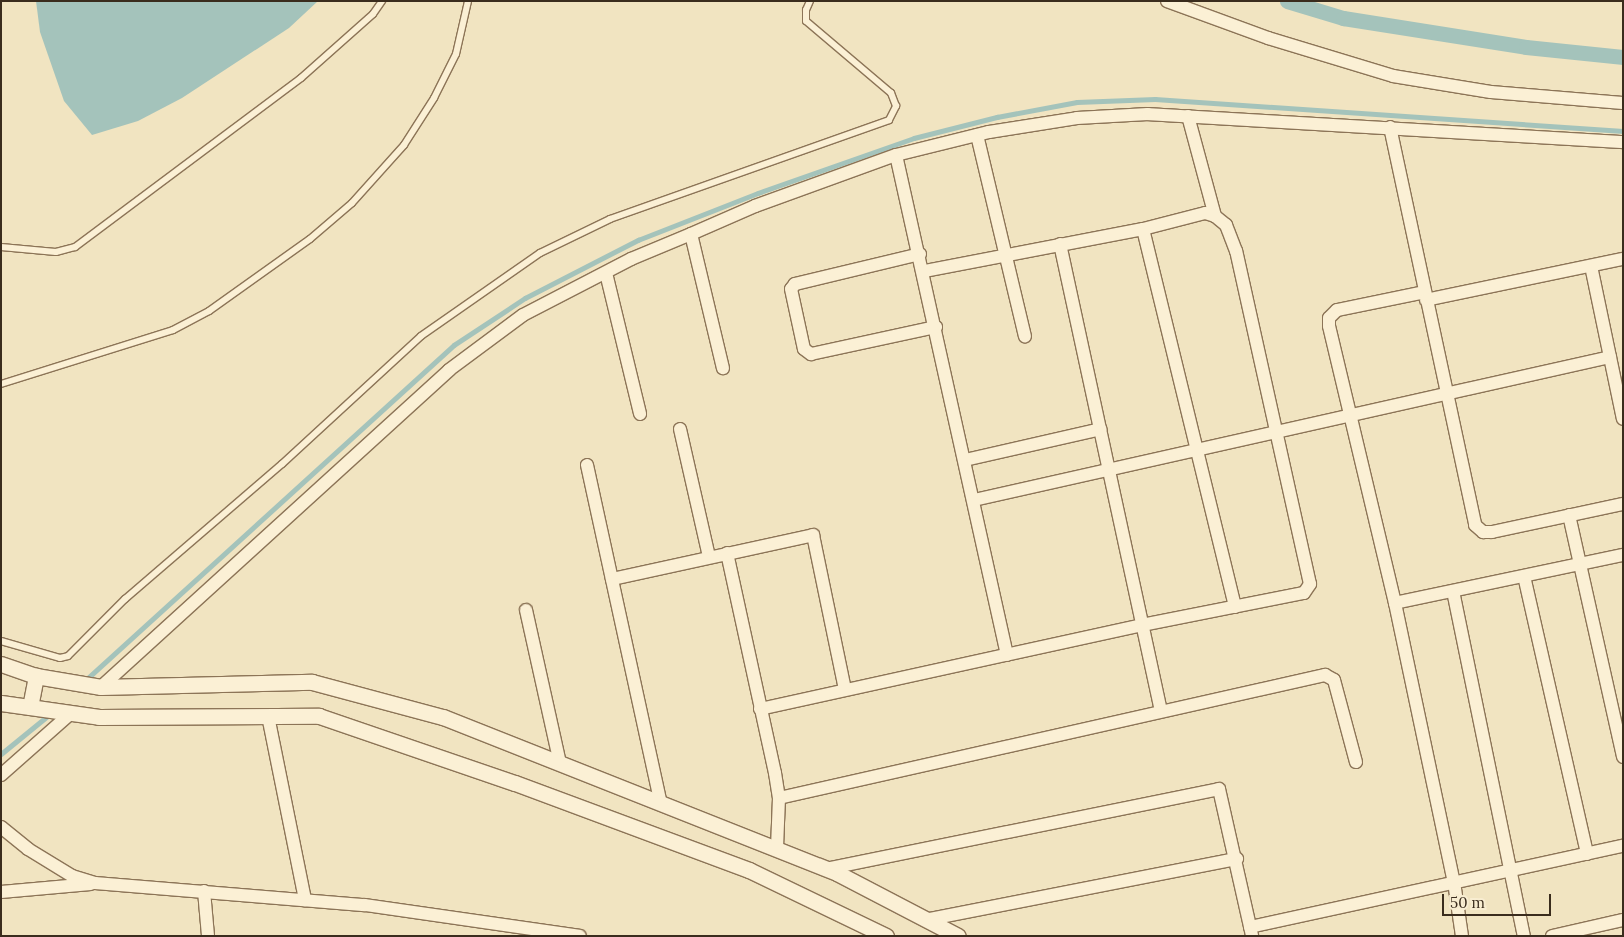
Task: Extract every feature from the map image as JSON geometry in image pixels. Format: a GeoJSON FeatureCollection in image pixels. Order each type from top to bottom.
{"type":"FeatureCollection","features":[{"type":"Feature","properties":{"kind":"street"},"geometry":{"type":"LineString","coordinates":[[1167,1],[1268,38],[1393,76],[1491,92],[1623,103]]}},
{"type":"Feature","properties":{"kind":"street"},"geometry":{"type":"LineString","coordinates":[[1188,116],[1215,216]]}},
{"type":"Feature","properties":{"kind":"street"},"geometry":{"type":"LineString","coordinates":[[102,688],[449,370],[523,316],[606,273],[755,206],[896,155],[977,135],[1077,118],[1188,116],[1623,142]]}},
{"type":"Feature","properties":{"kind":"street"},"geometry":{"type":"LineString","coordinates":[[1390,127],[1425,296],[1478,530],[1492,532],[1623,504]]}},
{"type":"Feature","properties":{"kind":"street"},"geometry":{"type":"LineString","coordinates":[[977,135],[1025,336]]}},
{"type":"Feature","properties":{"kind":"street"},"geometry":{"type":"LineString","coordinates":[[896,155],[924,271],[1007,655]]}},
{"type":"Feature","properties":{"kind":"street"},"geometry":{"type":"LineString","coordinates":[[760,709],[1142,625],[1304,593],[1310,584],[1278,433],[1236,252],[1226,225],[1215,216],[1205,214],[1143,229],[924,271]]}},
{"type":"Feature","properties":{"kind":"street"},"geometry":{"type":"LineString","coordinates":[[1143,229],[1235,607]]}},
{"type":"Feature","properties":{"kind":"street"},"geometry":{"type":"LineString","coordinates":[[692,234],[723,368]]}},
{"type":"Feature","properties":{"kind":"street"},"geometry":{"type":"LineString","coordinates":[[1060,244],[1161,711]]}},
{"type":"Feature","properties":{"kind":"street"},"geometry":{"type":"LineString","coordinates":[[920,254],[794,284],[791,289],[804,349],[811,354],[936,327]]}},
{"type":"Feature","properties":{"kind":"street"},"geometry":{"type":"LineString","coordinates":[[1462,936],[1454,882],[1395,603],[1329,326],[1332,312],[1623,259]]}},
{"type":"Feature","properties":{"kind":"street"},"geometry":{"type":"LineString","coordinates":[[1591,266],[1623,419]]}},
{"type":"Feature","properties":{"kind":"street"},"geometry":{"type":"LineString","coordinates":[[606,273],[640,414]]}},
{"type":"Feature","properties":{"kind":"street"},"geometry":{"type":"LineString","coordinates":[[974,500],[1109,468],[1278,433],[1610,357]]}},
{"type":"Feature","properties":{"kind":"street"},"geometry":{"type":"LineString","coordinates":[[965,460],[1101,429]]}},
{"type":"Feature","properties":{"kind":"street"},"geometry":{"type":"LineString","coordinates":[[680,430],[709,557]]}},
{"type":"Feature","properties":{"kind":"street"},"geometry":{"type":"LineString","coordinates":[[587,464],[660,801]]}},
{"type":"Feature","properties":{"kind":"street"},"geometry":{"type":"LineString","coordinates":[[1569,515],[1623,757]]}},
{"type":"Feature","properties":{"kind":"street"},"geometry":{"type":"LineString","coordinates":[[612,579],[813,535],[845,689]]}},
{"type":"Feature","properties":{"kind":"street"},"geometry":{"type":"LineString","coordinates":[[727,553],[779,798],[777,848]]}},
{"type":"Feature","properties":{"kind":"street"},"geometry":{"type":"LineString","coordinates":[[1395,603],[1623,555]]}},
{"type":"Feature","properties":{"kind":"street"},"geometry":{"type":"LineString","coordinates":[[1524,576],[1587,854]]}},
{"type":"Feature","properties":{"kind":"street"},"geometry":{"type":"LineString","coordinates":[[1453,591],[1512,870],[1524,936]]}},
{"type":"Feature","properties":{"kind":"street"},"geometry":{"type":"LineString","coordinates":[[526,610],[560,763]]}},
{"type":"Feature","properties":{"kind":"street"},"geometry":{"type":"LineString","coordinates":[[1,664],[36,676],[102,688],[312,682],[443,717],[777,848],[826,869],[930,920],[958,936]]}},
{"type":"Feature","properties":{"kind":"street"},"geometry":{"type":"LineString","coordinates":[[30,707],[36,676]]}},
{"type":"Feature","properties":{"kind":"street"},"geometry":{"type":"LineString","coordinates":[[779,798],[1161,711],[1330,676],[1334,680],[1356,762]]}},
{"type":"Feature","properties":{"kind":"street"},"geometry":{"type":"LineString","coordinates":[[1,703],[99,717],[320,716],[515,783],[749,870],[886,936]]}},
{"type":"Feature","properties":{"kind":"street"},"geometry":{"type":"LineString","coordinates":[[1,775],[71,713]]}},
{"type":"Feature","properties":{"kind":"street"},"geometry":{"type":"LineString","coordinates":[[268,716],[306,900]]}},
{"type":"Feature","properties":{"kind":"street"},"geometry":{"type":"LineString","coordinates":[[826,869],[1217,789],[1223,796],[1251,932],[1454,882],[1623,846]]}},
{"type":"Feature","properties":{"kind":"street"},"geometry":{"type":"LineString","coordinates":[[1,827],[28,849],[72,876],[95,883]]}},
{"type":"Feature","properties":{"kind":"street"},"geometry":{"type":"LineString","coordinates":[[930,920],[1237,859]]}},
{"type":"Feature","properties":{"kind":"street"},"geometry":{"type":"LineString","coordinates":[[1,892],[95,883],[204,891],[365,904],[537,933],[580,936]]}},
{"type":"Feature","properties":{"kind":"street"},"geometry":{"type":"LineString","coordinates":[[204,891],[208,936]]}},
{"type":"Feature","properties":{"kind":"street"},"geometry":{"type":"LineString","coordinates":[[1552,936],[1603,930],[1623,920]]}},
{"type":"Feature","properties":{"kind":"street"},"geometry":{"type":"LineString","coordinates":[[485,923],[488,936]]}},
{"type":"Feature","properties":{"kind":"lane"},"geometry":{"type":"LineString","coordinates":[[1,247],[56,252],[75,247],[301,78],[373,14],[382,1]]}},
{"type":"Feature","properties":{"kind":"lane"},"geometry":{"type":"LineString","coordinates":[[1,384],[173,330],[209,311],[310,240],[352,203],[404,145],[434,98],[456,54],[468,1]]}},
{"type":"Feature","properties":{"kind":"lane"},"geometry":{"type":"LineString","coordinates":[[1,641],[60,658],[68,656],[125,599],[282,464],[421,336],[540,254],[610,219],[888,120],[896,106],[891,93],[806,21],[806,10],[810,1]]}},
{"type":"Feature","properties":{"kind":"water"},"geometry":{"type":"Polygon","coordinates":[[[36,1],[318,1],[289,28],[182,98],[138,121],[92,135],[64,101],[40,32],[36,1]]]}},
{"type":"Feature","properties":{"kind":"waterway"},"geometry":{"type":"LineString","coordinates":[[1287,1],[1343,18],[1526,47],[1623,57]]}},
{"type":"Feature","properties":{"kind":"waterway"},"geometry":{"type":"LineString","coordinates":[[89,677],[454,345],[525,298],[638,240],[758,193],[914,138],[997,117],[1077,102],[1155,99],[1623,131]]}},
{"type":"Feature","properties":{"kind":"waterway"},"geometry":{"type":"LineString","coordinates":[[1,754],[50,714]]}}]}
